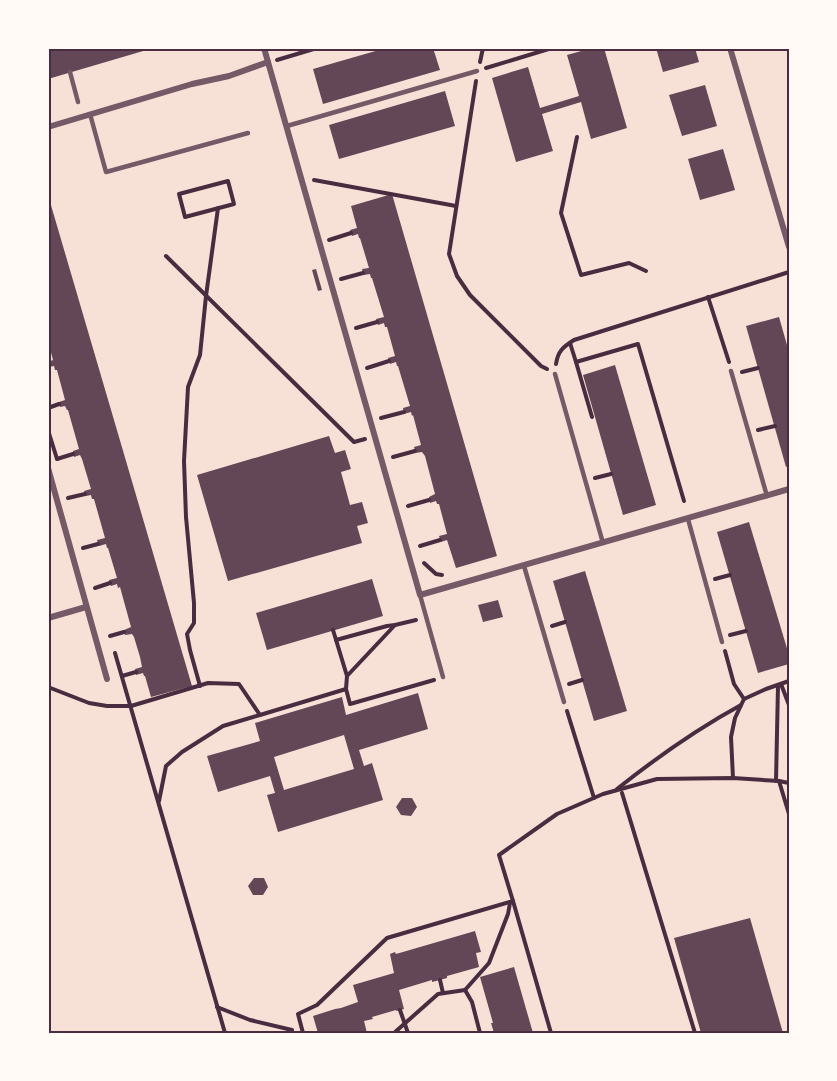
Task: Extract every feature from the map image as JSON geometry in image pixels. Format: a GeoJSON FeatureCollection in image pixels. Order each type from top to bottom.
{"type":"FeatureCollection","features":[{"type":"Feature","properties":{"kind":"street"},"geometry":{"type":"LineString","coordinates":[[264,48],[420,596],[789,489]]}},
{"type":"Feature","properties":{"kind":"street"},"geometry":{"type":"LineString","coordinates":[[730,48],[789,247]]}},
{"type":"Feature","properties":{"kind":"street"},"geometry":{"type":"LineString","coordinates":[[48,127],[192,84],[229,76],[268,62]]}},
{"type":"Feature","properties":{"kind":"street"},"geometry":{"type":"LineString","coordinates":[[48,468],[107,679]]}},
{"type":"Feature","properties":{"kind":"street"},"geometry":{"type":"LineString","coordinates":[[48,618],[86,607]]}},
{"type":"Feature","properties":{"kind":"lane"},"geometry":{"type":"LineString","coordinates":[[286,126],[477,71]]}},
{"type":"Feature","properties":{"kind":"lane"},"geometry":{"type":"LineString","coordinates":[[70,72],[78,102]]}},
{"type":"Feature","properties":{"kind":"lane"},"geometry":{"type":"LineString","coordinates":[[90,114],[106,172],[248,133]]}},
{"type":"Feature","properties":{"kind":"lane"},"geometry":{"type":"LineString","coordinates":[[732,373],[767,496]]}},
{"type":"Feature","properties":{"kind":"lane"},"geometry":{"type":"LineString","coordinates":[[555,374],[603,543]]}},
{"type":"Feature","properties":{"kind":"lane"},"geometry":{"type":"LineString","coordinates":[[688,519],[722,642]]}},
{"type":"Feature","properties":{"kind":"lane"},"geometry":{"type":"LineString","coordinates":[[524,566],[564,702]]}},
{"type":"Feature","properties":{"kind":"lane"},"geometry":{"type":"LineString","coordinates":[[420,596],[443,677]]}},
{"type":"Feature","properties":{"kind":"path"},"geometry":{"type":"LineString","coordinates":[[268,62],[316,48]]}},
{"type":"Feature","properties":{"kind":"path"},"geometry":{"type":"LineString","coordinates":[[552,48],[477,71],[449,254],[457,276],[470,296],[541,366],[555,374],[557,356],[564,346],[574,340],[789,272]]}},
{"type":"Feature","properties":{"kind":"path"},"geometry":{"type":"LineString","coordinates":[[577,136],[561,213],[581,275],[629,263],[646,271]]}},
{"type":"Feature","properties":{"kind":"path"},"geometry":{"type":"LineString","coordinates":[[312,171],[317,190]]}},
{"type":"Feature","properties":{"kind":"path"},"geometry":{"type":"LineString","coordinates":[[314,180],[456,206]]}},
{"type":"Feature","properties":{"kind":"path"},"geometry":{"type":"LineString","coordinates":[[228,181],[234,204],[218,208],[185,217],[179,194],[228,181]]}},
{"type":"Feature","properties":{"kind":"path"},"geometry":{"type":"LineString","coordinates":[[200,686],[187,634],[194,623],[194,603],[183,461],[188,387],[200,355],[218,208]]}},
{"type":"Feature","properties":{"kind":"path"},"geometry":{"type":"LineString","coordinates":[[326,230],[332,250]]}},
{"type":"Feature","properties":{"kind":"path"},"geometry":{"type":"LineString","coordinates":[[328,240],[351,233]]}},
{"type":"Feature","properties":{"kind":"path"},"geometry":{"type":"LineString","coordinates":[[166,256],[354,442]]}},
{"type":"Feature","properties":{"kind":"path"},"geometry":{"type":"LineString","coordinates":[[337,269],[343,289]]}},
{"type":"Feature","properties":{"kind":"path"},"geometry":{"type":"LineString","coordinates":[[340,279],[363,273]]}},
{"type":"Feature","properties":{"kind":"path"},"geometry":{"type":"LineString","coordinates":[[708,297],[732,373],[758,368]]}},
{"type":"Feature","properties":{"kind":"path"},"geometry":{"type":"LineString","coordinates":[[352,319],[358,338]]}},
{"type":"Feature","properties":{"kind":"path"},"geometry":{"type":"LineString","coordinates":[[355,328],[377,322]]}},
{"type":"Feature","properties":{"kind":"path"},"geometry":{"type":"LineString","coordinates":[[570,343],[592,417]]}},
{"type":"Feature","properties":{"kind":"path"},"geometry":{"type":"LineString","coordinates":[[576,362],[638,344],[684,501]]}},
{"type":"Feature","properties":{"kind":"path"},"geometry":{"type":"LineString","coordinates":[[364,358],[369,378]]}},
{"type":"Feature","properties":{"kind":"path"},"geometry":{"type":"LineString","coordinates":[[367,368],[389,361]]}},
{"type":"Feature","properties":{"kind":"path"},"geometry":{"type":"LineString","coordinates":[[48,408],[59,404]]}},
{"type":"Feature","properties":{"kind":"path"},"geometry":{"type":"LineString","coordinates":[[378,408],[384,426]]}},
{"type":"Feature","properties":{"kind":"path"},"geometry":{"type":"LineString","coordinates":[[381,418],[404,412]]}},
{"type":"Feature","properties":{"kind":"path"},"geometry":{"type":"LineString","coordinates":[[391,449],[396,467]]}},
{"type":"Feature","properties":{"kind":"path"},"geometry":{"type":"LineString","coordinates":[[393,457],[415,451]]}},
{"type":"Feature","properties":{"kind":"path"},"geometry":{"type":"LineString","coordinates":[[57,459],[73,454]]}},
{"type":"Feature","properties":{"kind":"path"},"geometry":{"type":"LineString","coordinates":[[68,498],[85,494]]}},
{"type":"Feature","properties":{"kind":"path"},"geometry":{"type":"LineString","coordinates":[[405,496],[411,516]]}},
{"type":"Feature","properties":{"kind":"path"},"geometry":{"type":"LineString","coordinates":[[408,506],[429,500]]}},
{"type":"Feature","properties":{"kind":"path"},"geometry":{"type":"LineString","coordinates":[[417,536],[424,563],[436,574],[445,576]]}},
{"type":"Feature","properties":{"kind":"path"},"geometry":{"type":"LineString","coordinates":[[420,546],[440,540]]}},
{"type":"Feature","properties":{"kind":"path"},"geometry":{"type":"LineString","coordinates":[[83,548],[98,544]]}},
{"type":"Feature","properties":{"kind":"path"},"geometry":{"type":"LineString","coordinates":[[95,588],[110,583]]}},
{"type":"Feature","properties":{"kind":"path"},"geometry":{"type":"LineString","coordinates":[[336,640],[426,617]]}},
{"type":"Feature","properties":{"kind":"path"},"geometry":{"type":"LineString","coordinates":[[346,676],[395,625]]}},
{"type":"Feature","properties":{"kind":"path"},"geometry":{"type":"LineString","coordinates":[[333,630],[346,676],[345,689],[350,704],[443,677]]}},
{"type":"Feature","properties":{"kind":"path"},"geometry":{"type":"LineString","coordinates":[[110,636],[124,632]]}},
{"type":"Feature","properties":{"kind":"path"},"geometry":{"type":"LineString","coordinates":[[722,642],[734,684],[744,699]]}},
{"type":"Feature","properties":{"kind":"path"},"geometry":{"type":"LineString","coordinates":[[122,676],[136,672]]}},
{"type":"Feature","properties":{"kind":"path"},"geometry":{"type":"LineString","coordinates":[[733,778],[731,737],[735,718],[744,699],[789,681]]}},
{"type":"Feature","properties":{"kind":"path"},"geometry":{"type":"LineString","coordinates":[[48,687],[89,703],[131,706],[208,683],[239,684],[260,715]]}},
{"type":"Feature","properties":{"kind":"path"},"geometry":{"type":"LineString","coordinates":[[124,684],[225,1033]]}},
{"type":"Feature","properties":{"kind":"path"},"geometry":{"type":"LineString","coordinates":[[779,685],[789,705]]}},
{"type":"Feature","properties":{"kind":"path"},"geometry":{"type":"LineString","coordinates":[[779,685],[778,781],[789,814]]}},
{"type":"Feature","properties":{"kind":"path"},"geometry":{"type":"LineString","coordinates":[[158,802],[166,766],[182,752],[222,726],[345,689]]}},
{"type":"Feature","properties":{"kind":"path"},"geometry":{"type":"LineString","coordinates":[[564,702],[594,798]]}},
{"type":"Feature","properties":{"kind":"path"},"geometry":{"type":"LineString","coordinates":[[615,790],[652,762],[741,705]]}},
{"type":"Feature","properties":{"kind":"path"},"geometry":{"type":"LineString","coordinates":[[551,1033],[499,855],[557,814],[615,790],[657,779],[733,778],[789,783]]}},
{"type":"Feature","properties":{"kind":"path"},"geometry":{"type":"LineString","coordinates":[[622,793],[695,1033]]}},
{"type":"Feature","properties":{"kind":"path"},"geometry":{"type":"LineString","coordinates":[[394,1033],[438,994],[465,990],[489,963],[512,902]]}},
{"type":"Feature","properties":{"kind":"path"},"geometry":{"type":"LineString","coordinates":[[218,1007],[250,1020],[291,1032],[302,1030],[298,1014],[317,1005],[387,938],[512,902]]}},
{"type":"Feature","properties":{"kind":"path"},"geometry":{"type":"LineString","coordinates":[[440,980],[443,993]]}},
{"type":"Feature","properties":{"kind":"path"},"geometry":{"type":"LineString","coordinates":[[465,990],[472,1002],[480,1033]]}},
{"type":"Feature","properties":{"kind":"path"},"geometry":{"type":"LineString","coordinates":[[400,1010],[408,1033]]}},
{"type":"Feature","properties":{"kind":"building"},"geometry":{"type":"Polygon","coordinates":[[[48,48],[150,48],[150,49],[48,79],[48,48]]]}},
{"type":"Feature","properties":{"kind":"building"},"geometry":{"type":"Polygon","coordinates":[[[386,48],[433,48],[440,70],[323,104],[313,69],[386,48]]]}},
{"type":"Feature","properties":{"kind":"building"},"geometry":{"type":"Polygon","coordinates":[[[592,48],[604,48],[627,128],[591,139],[581,102],[542,114],[553,151],[516,162],[492,78],[528,67],[540,108],[579,96],[567,55],[592,48]]]}},
{"type":"Feature","properties":{"kind":"building"},"geometry":{"type":"Polygon","coordinates":[[[656,48],[695,48],[699,62],[663,72],[656,48]]]}},
{"type":"Feature","properties":{"kind":"building"},"geometry":{"type":"Polygon","coordinates":[[[705,85],[717,126],[682,136],[669,95],[705,85]]]}},
{"type":"Feature","properties":{"kind":"building"},"geometry":{"type":"Polygon","coordinates":[[[445,91],[455,126],[339,159],[329,125],[445,91]]]}},
{"type":"Feature","properties":{"kind":"building"},"geometry":{"type":"Polygon","coordinates":[[[723,149],[735,190],[700,200],[688,159],[723,149]]]}},
{"type":"Feature","properties":{"kind":"building"},"geometry":{"type":"Polygon","coordinates":[[[392,194],[497,556],[456,568],[447,540],[441,542],[439,536],[447,534],[439,504],[436,501],[430,503],[429,497],[435,494],[425,456],[422,452],[415,453],[414,447],[421,445],[413,415],[411,412],[404,414],[403,408],[410,406],[398,366],[396,362],[390,364],[388,358],[395,356],[387,327],[384,323],[378,325],[376,319],[384,317],[372,278],[370,274],[364,275],[363,273],[362,269],[369,268],[360,238],[358,234],[352,236],[350,230],[357,228],[351,206],[392,194]]]}},
{"type":"Feature","properties":{"kind":"building"},"geometry":{"type":"Polygon","coordinates":[[[48,195],[192,686],[151,697],[143,673],[136,675],[135,669],[142,667],[140,657],[132,634],[125,635],[124,630],[131,627],[120,587],[118,588],[117,584],[111,586],[109,580],[117,578],[106,544],[99,546],[98,544],[97,540],[105,538],[94,499],[91,495],[86,496],[84,491],[91,489],[82,459],[80,455],[74,457],[73,454],[73,451],[79,449],[68,410],[65,406],[60,407],[59,404],[65,400],[57,370],[54,366],[48,366],[48,362],[53,360],[48,341],[48,195]]]}},
{"type":"Feature","properties":{"kind":"building"},"geometry":{"type":"Polygon","coordinates":[[[316,269],[322,290],[318,291],[312,270],[316,269]]]}},
{"type":"Feature","properties":{"kind":"building"},"geometry":{"type":"Polygon","coordinates":[[[779,317],[789,352],[789,466],[786,467],[746,326],[779,317]]]}},
{"type":"Feature","properties":{"kind":"building"},"geometry":{"type":"Polygon","coordinates":[[[615,365],[656,505],[623,515],[583,375],[615,365]]]}},
{"type":"Feature","properties":{"kind":"building"},"geometry":{"type":"Polygon","coordinates":[[[329,436],[335,453],[345,450],[351,469],[341,472],[350,505],[362,502],[368,523],[357,526],[362,543],[228,581],[197,475],[329,436]]]}},
{"type":"Feature","properties":{"kind":"building"},"geometry":{"type":"Polygon","coordinates":[[[749,522],[789,655],[789,664],[758,673],[717,532],[749,522]]]}},
{"type":"Feature","properties":{"kind":"building"},"geometry":{"type":"Polygon","coordinates":[[[585,571],[627,711],[594,721],[553,581],[585,571]]]}},
{"type":"Feature","properties":{"kind":"building"},"geometry":{"type":"Polygon","coordinates":[[[372,579],[383,616],[267,650],[256,613],[372,579]]]}},
{"type":"Feature","properties":{"kind":"building"},"geometry":{"type":"Polygon","coordinates":[[[498,600],[503,617],[483,622],[478,605],[498,600]]]}},
{"type":"Feature","properties":{"kind":"building"},"geometry":{"type":"Polygon","coordinates":[[[418,693],[428,729],[359,750],[364,766],[372,763],[383,800],[278,832],[267,795],[275,793],[270,776],[218,792],[207,756],[260,741],[255,723],[342,697],[346,715],[418,693]],[[344,735],[274,757],[284,790],[354,769],[344,735]]]}},
{"type":"Feature","properties":{"kind":"building"},"geometry":{"type":"Polygon","coordinates":[[[402,798],[412,798],[417,807],[411,816],[401,815],[396,807],[402,798]]]}},
{"type":"Feature","properties":{"kind":"building"},"geometry":{"type":"Polygon","coordinates":[[[254,878],[264,878],[268,887],[263,895],[253,895],[248,886],[254,878]]]}},
{"type":"Feature","properties":{"kind":"building"},"geometry":{"type":"Polygon","coordinates":[[[750,918],[783,1033],[701,1033],[674,938],[750,918]]]}},
{"type":"Feature","properties":{"kind":"building"},"geometry":{"type":"Polygon","coordinates":[[[475,931],[481,952],[476,953],[479,967],[399,990],[404,1009],[364,1021],[367,1033],[318,1033],[313,1016],[358,1002],[353,985],[394,973],[390,954],[475,931]]]}},
{"type":"Feature","properties":{"kind":"building"},"geometry":{"type":"Polygon","coordinates":[[[514,967],[533,1033],[494,1033],[480,977],[514,967]]]}}]}
